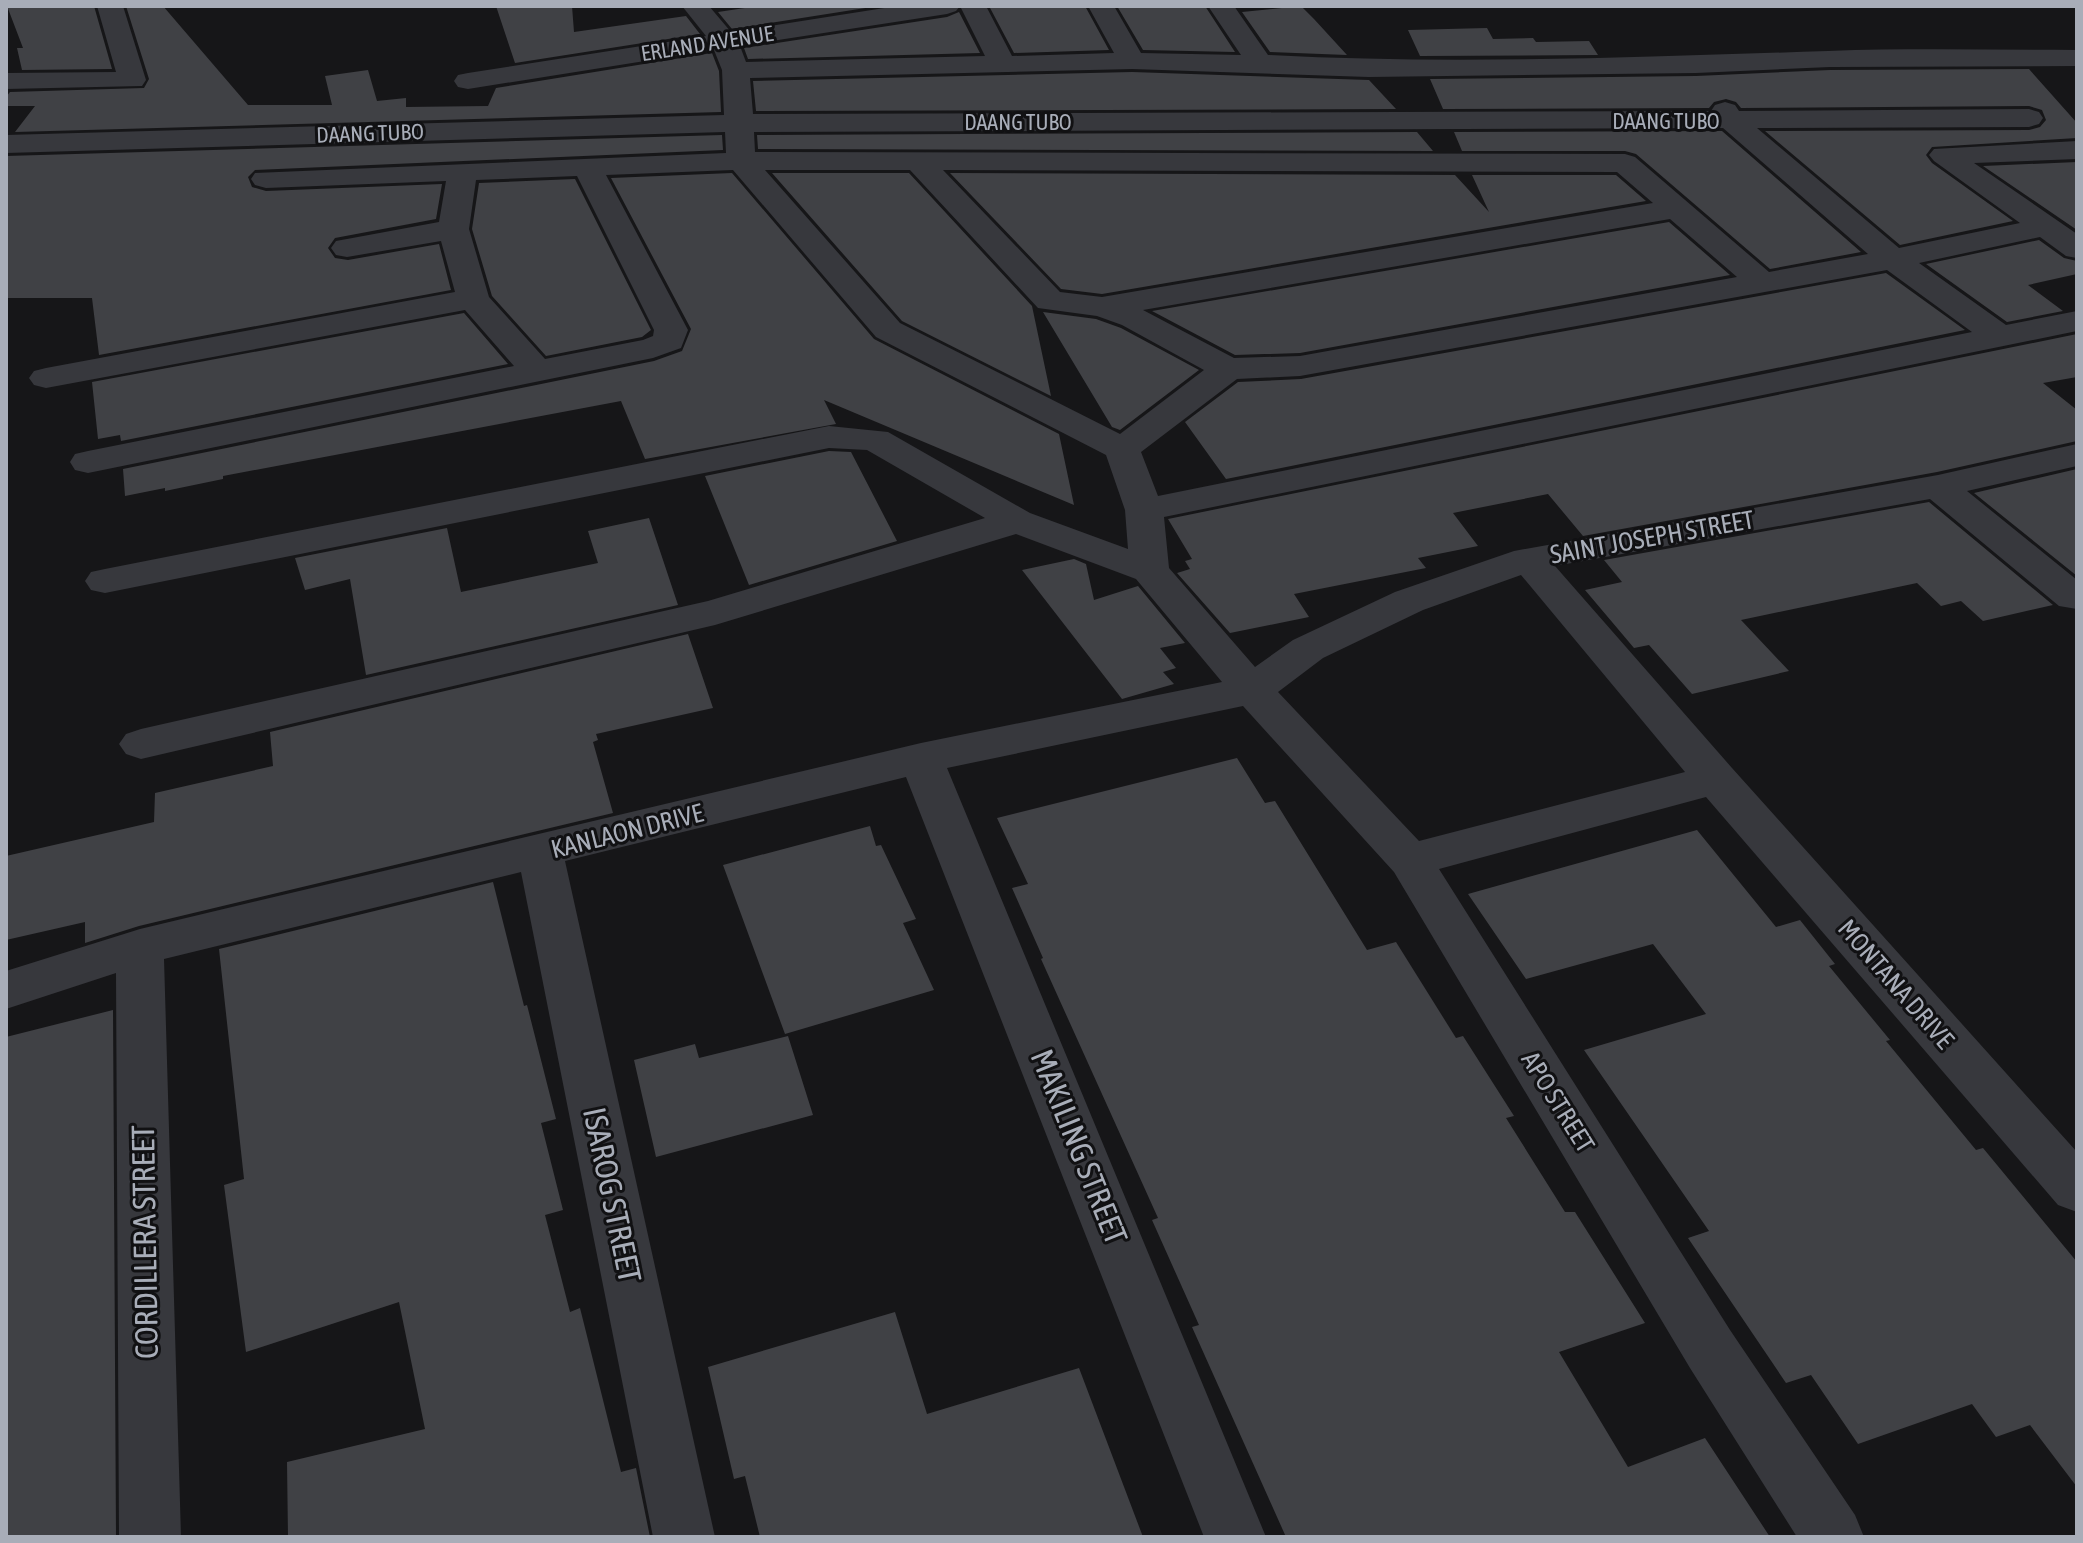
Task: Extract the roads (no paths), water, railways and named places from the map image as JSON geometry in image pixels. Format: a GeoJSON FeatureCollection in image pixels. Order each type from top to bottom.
{"type":"FeatureCollection","features":[{"type":"Feature","properties":{"kind":"street"},"geometry":{"type":"LineString","coordinates":[[6,81],[132,80],[110,6]]}},
{"type":"Feature","properties":{"kind":"street"},"geometry":{"type":"LineString","coordinates":[[105,581],[829,437],[875,440],[1017,521],[1150,570],[1144,510],[1122,449],[888,330],[741,161],[736,70],[724,41],[695,6]]}},
{"type":"Feature","properties":{"kind":"street","name":"ERLAND AVENUE"},"geometry":{"type":"LineString","coordinates":[[468,81],[947,6]]}},
{"type":"Feature","properties":{"kind":"street"},"geometry":{"type":"LineString","coordinates":[[973,6],[1004,66]]}},
{"type":"Feature","properties":{"kind":"street"},"geometry":{"type":"LineString","coordinates":[[1101,6],[1132,61]]}},
{"type":"Feature","properties":{"kind":"street"},"geometry":{"type":"LineString","coordinates":[[1221,6],[1260,63]]}},
{"type":"Feature","properties":{"kind":"street"},"geometry":{"type":"LineString","coordinates":[[736,70],[1132,61],[1369,69],[1696,65],[1830,59],[2077,58]]}},
{"type":"Feature","properties":{"kind":"street"},"geometry":{"type":"LineString","coordinates":[[1696,65],[1732,121],[1893,259],[1999,336]]}},
{"type":"Feature","properties":{"kind":"street","name":"DAANG TUBO"},"geometry":{"type":"LineString","coordinates":[[6,144],[740,123],[2029,118]]}},
{"type":"Feature","properties":{"kind":"street"},"geometry":{"type":"LineString","coordinates":[[2077,150],[1944,155],[2077,249]]}},
{"type":"Feature","properties":{"kind":"street"},"geometry":{"type":"LineString","coordinates":[[266,179],[741,161],[1625,163],[1761,282]]}},
{"type":"Feature","properties":{"kind":"street"},"geometry":{"type":"LineString","coordinates":[[918,161],[1050,301],[1102,307],[1134,318],[1228,369],[1300,366],[1893,259],[2045,227]]}},
{"type":"Feature","properties":{"kind":"street"},"geometry":{"type":"LineString","coordinates":[[88,462],[653,348],[669,341],[671,330],[587,167]]}},
{"type":"Feature","properties":{"kind":"street"},"geometry":{"type":"LineString","coordinates":[[462,172],[453,229],[473,299],[536,370]]}},
{"type":"Feature","properties":{"kind":"street"},"geometry":{"type":"LineString","coordinates":[[1102,307],[1678,208]]}},
{"type":"Feature","properties":{"kind":"street"},"geometry":{"type":"LineString","coordinates":[[347,248],[453,229]]}},
{"type":"Feature","properties":{"kind":"street"},"geometry":{"type":"LineString","coordinates":[[46,378],[473,299]]}},
{"type":"Feature","properties":{"kind":"street"},"geometry":{"type":"LineString","coordinates":[[1144,510],[2077,321]]}},
{"type":"Feature","properties":{"kind":"street"},"geometry":{"type":"LineString","coordinates":[[1122,449],[1228,369]]}},
{"type":"Feature","properties":{"kind":"street","name":"SAINT JOSEPH STREET"},"geometry":{"type":"LineString","coordinates":[[1252,690],[1308,649],[1409,601],[1528,559],[1938,486],[2077,455]]}},
{"type":"Feature","properties":{"kind":"street"},"geometry":{"type":"LineString","coordinates":[[1938,486],[2073,597],[2077,596]]}},
{"type":"Feature","properties":{"kind":"street"},"geometry":{"type":"LineString","coordinates":[[141,744],[715,612],[1017,521]]}},
{"type":"Feature","properties":{"kind":"street","name":"MONTANA DRIVE"},"geometry":{"type":"LineString","coordinates":[[1528,559],[1716,779],[2077,1189]]}},
{"type":"Feature","properties":{"kind":"street","name":"APO STREET"},"geometry":{"type":"LineString","coordinates":[[1150,570],[1252,690],[1410,860],[1702,1336],[1833,1537]]}},
{"type":"Feature","properties":{"kind":"street","name":"KANLAON DRIVE"},"geometry":{"type":"LineString","coordinates":[[6,990],[140,947],[540,853],[921,758],[1252,690]]}},
{"type":"Feature","properties":{"kind":"street","name":"MAKILING STREET"},"geometry":{"type":"LineString","coordinates":[[921,758],[1235,1537]]}},
{"type":"Feature","properties":{"kind":"street"},"geometry":{"type":"LineString","coordinates":[[1410,860],[1716,779]]}},
{"type":"Feature","properties":{"kind":"street","name":"ISAROG STREET"},"geometry":{"type":"LineString","coordinates":[[540,853],[684,1537]]}},
{"type":"Feature","properties":{"kind":"street","name":"CORDILLERA STREET"},"geometry":{"type":"LineString","coordinates":[[140,947],[150,1537]]}}]}
